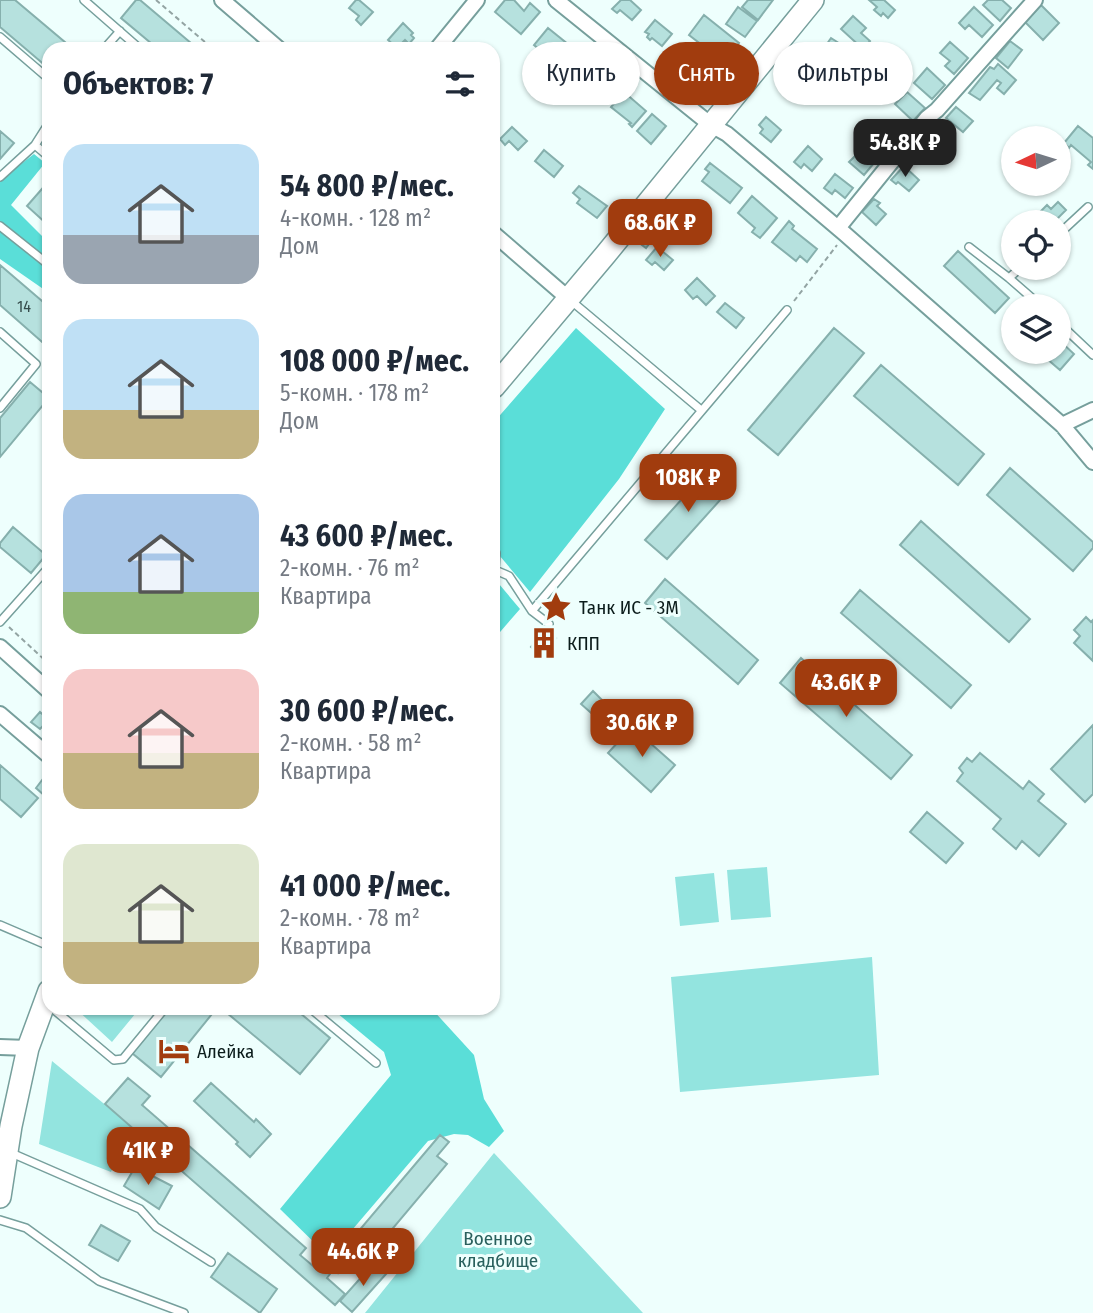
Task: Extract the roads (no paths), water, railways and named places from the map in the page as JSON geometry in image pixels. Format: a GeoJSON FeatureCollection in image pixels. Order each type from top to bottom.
{"type":"FeatureCollection","features":[{"type":"Feature","properties":{"kind":"main road"},"geometry":{"type":"LineString","coordinates":[[500,380],[813,0]]}},
{"type":"Feature","properties":{"kind":"main road"},"geometry":{"type":"LineString","coordinates":[[0,1197],[28,1048],[43,1015]]}},
{"type":"Feature","properties":{"kind":"street"},"geometry":{"type":"LineString","coordinates":[[222,0],[271,42]]}},
{"type":"Feature","properties":{"kind":"street"},"geometry":{"type":"LineString","coordinates":[[443,42],[477,0]]}},
{"type":"Feature","properties":{"kind":"street"},"geometry":{"type":"LineString","coordinates":[[556,0],[711,125],[727,134],[842,231],[1062,425],[1093,461]]}},
{"type":"Feature","properties":{"kind":"street"},"geometry":{"type":"LineString","coordinates":[[842,231],[927,118],[1035,0]]}},
{"type":"Feature","properties":{"kind":"street"},"geometry":{"type":"LineString","coordinates":[[500,239],[569,299]]}},
{"type":"Feature","properties":{"kind":"street"},"geometry":{"type":"LineString","coordinates":[[1062,425],[1093,410]]}},
{"type":"Feature","properties":{"kind":"street"},"geometry":{"type":"LineString","coordinates":[[0,647],[42,685]]}},
{"type":"Feature","properties":{"kind":"street"},"geometry":{"type":"LineString","coordinates":[[0,714],[42,750]]}},
{"type":"Feature","properties":{"kind":"street"},"geometry":{"type":"LineString","coordinates":[[0,1047],[28,1048]]}},
{"type":"Feature","properties":{"kind":"lane"},"geometry":{"type":"LineString","coordinates":[[84,0],[132,42]]}},
{"type":"Feature","properties":{"kind":"lane"},"geometry":{"type":"LineString","coordinates":[[110,42],[120,31]]}},
{"type":"Feature","properties":{"kind":"lane"},"geometry":{"type":"LineString","coordinates":[[0,37],[42,73]]}},
{"type":"Feature","properties":{"kind":"lane"},"geometry":{"type":"LineString","coordinates":[[0,177],[35,145],[42,134]]}},
{"type":"Feature","properties":{"kind":"lane"},"geometry":{"type":"LineString","coordinates":[[35,145],[42,151]]}},
{"type":"Feature","properties":{"kind":"lane"},"geometry":{"type":"LineString","coordinates":[[1071,224],[1091,208]]}},
{"type":"Feature","properties":{"kind":"lane"},"geometry":{"type":"LineString","coordinates":[[0,226],[42,259]]}},
{"type":"Feature","properties":{"kind":"lane"},"geometry":{"type":"LineString","coordinates":[[969,247],[1001,272]]}},
{"type":"Feature","properties":{"kind":"lane"},"geometry":{"type":"LineString","coordinates":[[1011,280],[1027,294]]}},
{"type":"Feature","properties":{"kind":"lane"},"geometry":{"type":"LineString","coordinates":[[569,299],[701,410]]}},
{"type":"Feature","properties":{"kind":"lane"},"geometry":{"type":"LineString","coordinates":[[532,611],[787,310]]}},
{"type":"Feature","properties":{"kind":"lane"},"geometry":{"type":"LineString","coordinates":[[0,332],[36,364],[0,408]]}},
{"type":"Feature","properties":{"kind":"lane"},"geometry":{"type":"LineString","coordinates":[[1071,334],[1093,355]]}},
{"type":"Feature","properties":{"kind":"lane"},"geometry":{"type":"LineString","coordinates":[[500,572],[509,576],[532,611],[550,625]]}},
{"type":"Feature","properties":{"kind":"lane"},"geometry":{"type":"LineString","coordinates":[[1,621],[42,575]]}},
{"type":"Feature","properties":{"kind":"lane"},"geometry":{"type":"LineString","coordinates":[[0,925],[42,943]]}},
{"type":"Feature","properties":{"kind":"lane"},"geometry":{"type":"LineString","coordinates":[[64,1015],[114,1060],[123,1059],[160,1015]]}},
{"type":"Feature","properties":{"kind":"lane"},"geometry":{"type":"LineString","coordinates":[[318,1015],[376,1063]]}},
{"type":"Feature","properties":{"kind":"lane"},"geometry":{"type":"LineString","coordinates":[[8,1152],[140,1209],[156,1227],[211,1262]]}},
{"type":"Feature","properties":{"kind":"lane"},"geometry":{"type":"LineString","coordinates":[[0,1220],[26,1228],[99,1281],[184,1313]]}},
{"type":"Feature","properties":{"kind":"place","name":"Танк ИС - 3М"},"geometry":{"type":"Point","coordinates":[556,607]}},
{"type":"Feature","properties":{"kind":"place","name":"КПП"},"geometry":{"type":"Point","coordinates":[544,643]}},
{"type":"Feature","properties":{"kind":"place","name":"Алейка"},"geometry":{"type":"Point","coordinates":[174,1051]}},
{"type":"Feature","properties":{"kind":"park label","name":"Военное кладбище"},"geometry":{"type":"Point","coordinates":[498,1249]}}]}
